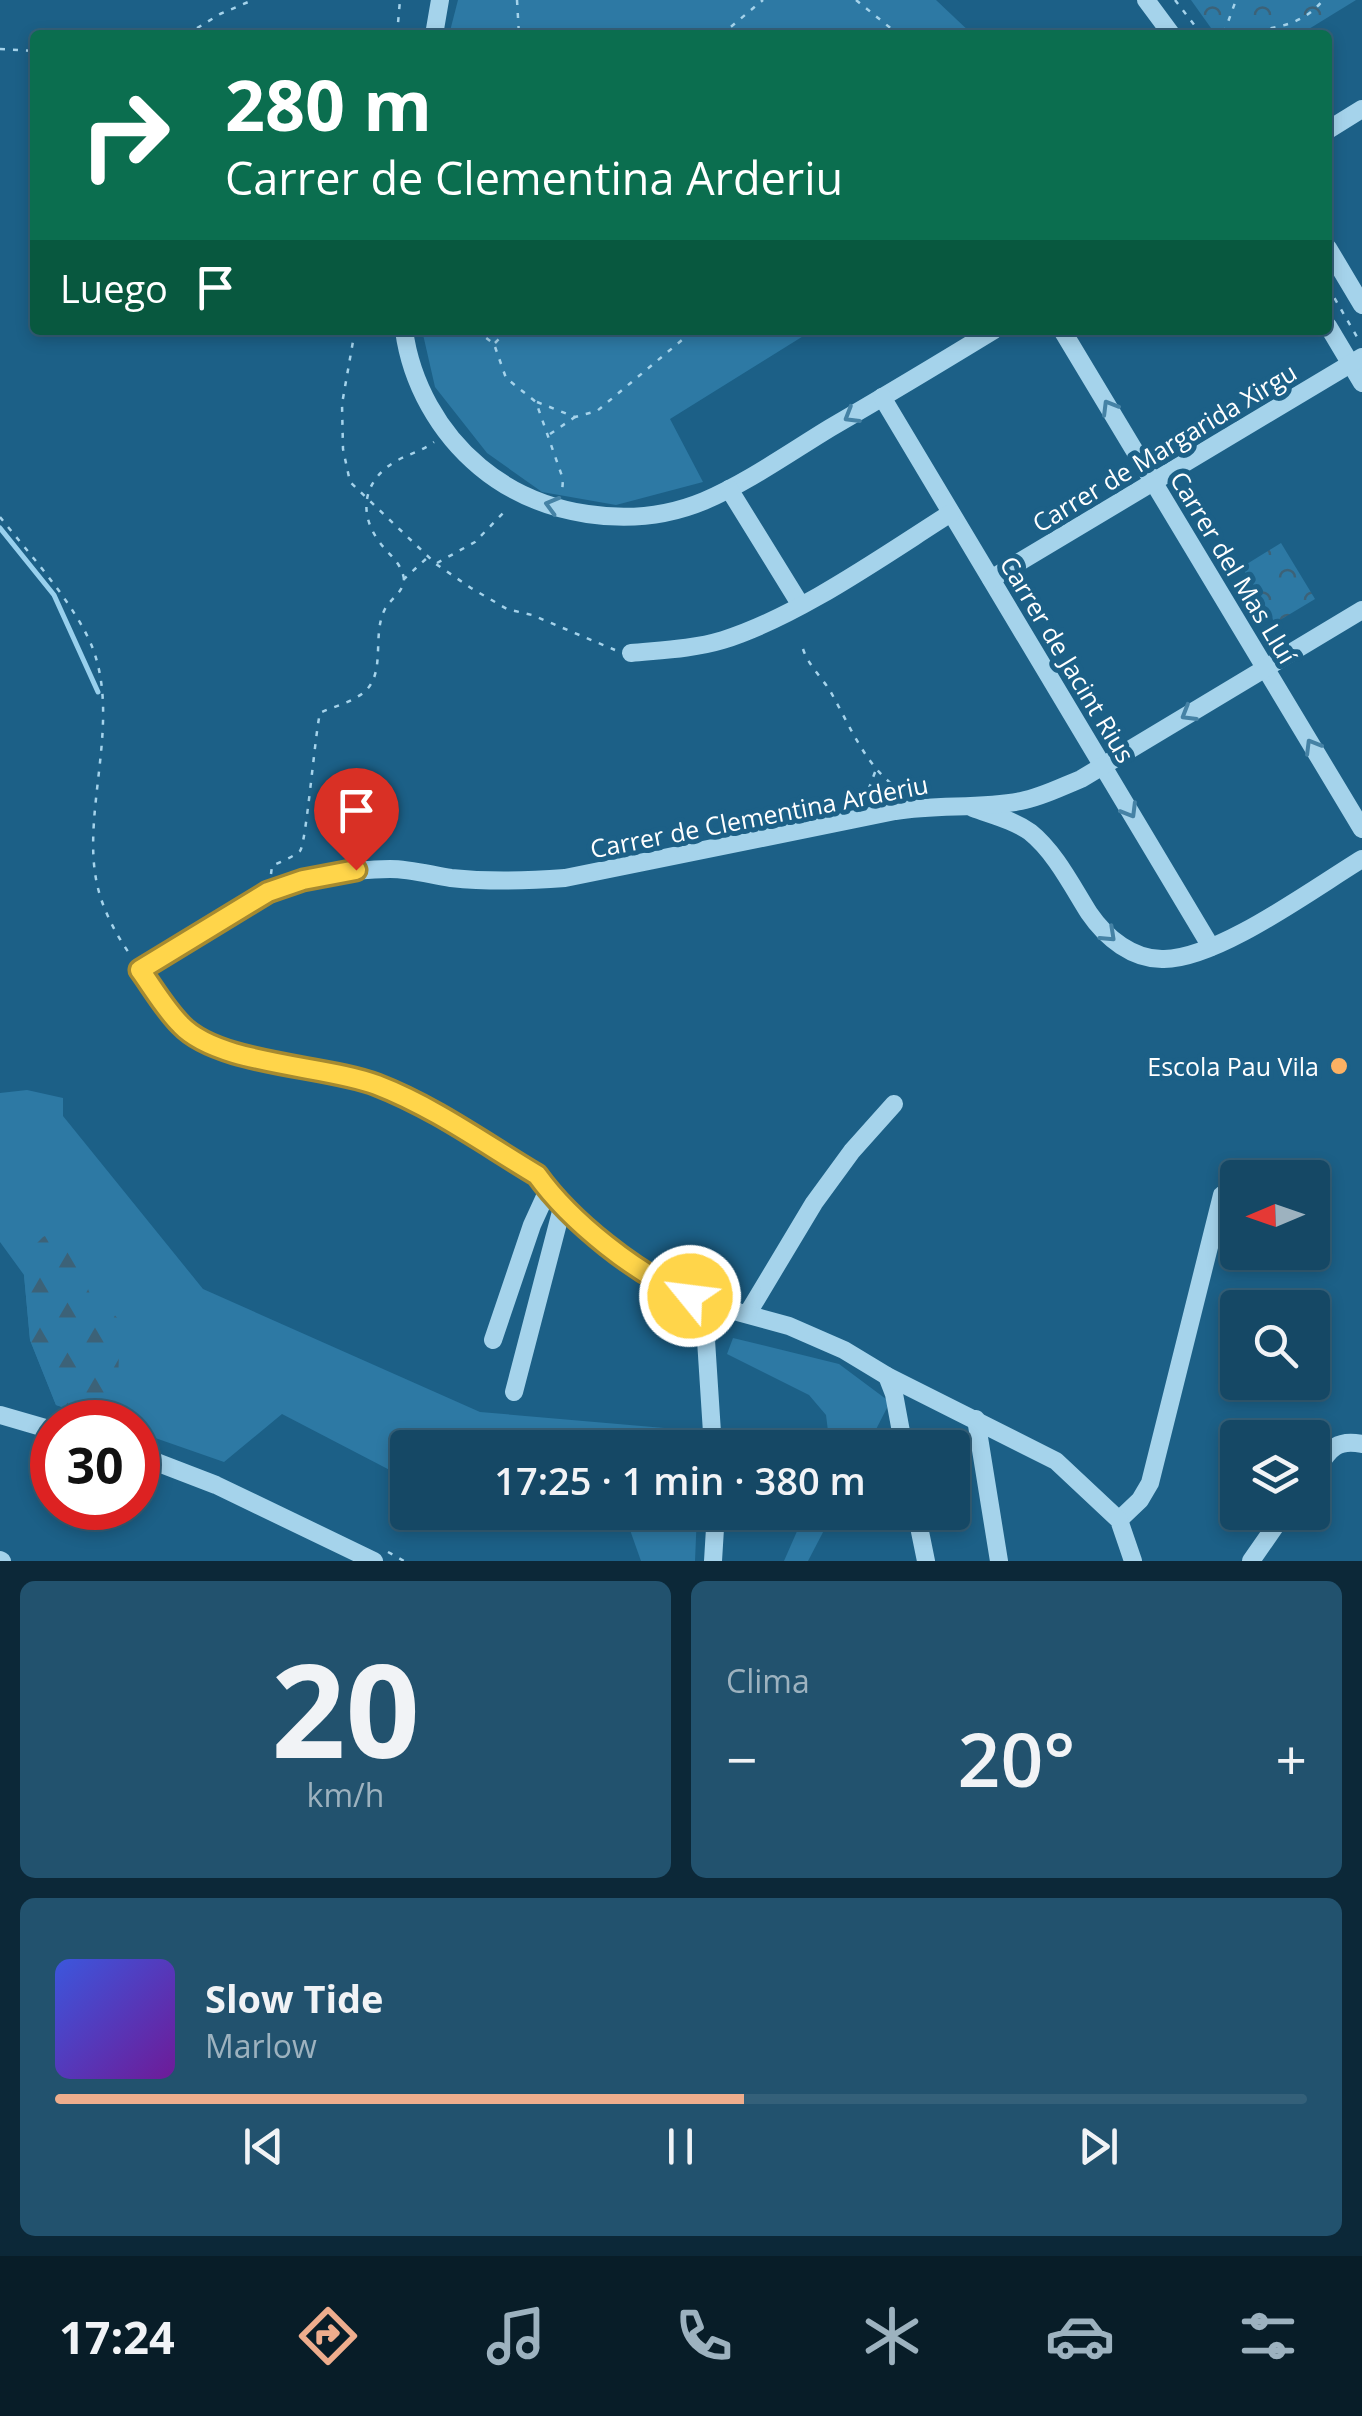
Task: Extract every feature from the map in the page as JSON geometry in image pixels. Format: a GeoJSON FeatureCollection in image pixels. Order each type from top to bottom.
{"type":"FeatureCollection","features":[{"type":"Feature","properties":{"kind":"street"},"geometry":{"type":"LineString","coordinates":[[435,30],[440,0]]}},
{"type":"Feature","properties":{"kind":"street"},"geometry":{"type":"LineString","coordinates":[[1146,0],[1168,30]]}},
{"type":"Feature","properties":{"kind":"street"},"geometry":{"type":"LineString","coordinates":[[1332,128],[1362,109]]}},
{"type":"Feature","properties":{"kind":"street"},"geometry":{"type":"LineString","coordinates":[[1332,255],[1362,306]]}},
{"type":"Feature","properties":{"kind":"street"},"geometry":{"type":"LineString","coordinates":[[1332,331],[1356,361],[1362,383]]}},
{"type":"Feature","properties":{"kind":"street"},"geometry":{"type":"LineString","coordinates":[[405,335],[423,395],[448,434],[476,464],[522,495],[556,507],[587,514],[629,515],[672,512],[729,489],[986,335]]}},
{"type":"Feature","properties":{"kind":"street","name":"Carrer del Mas Lluí"},"geometry":{"type":"LineString","coordinates":[[1065,335],[1362,829]]}},
{"type":"Feature","properties":{"kind":"street","name":"Carrer de Margarida Xirgu"},"geometry":{"type":"LineString","coordinates":[[991,579],[1356,361]]}},
{"type":"Feature","properties":{"kind":"street","name":"Carrer de Jacint Rius"},"geometry":{"type":"LineString","coordinates":[[882,397],[1211,946]]}},
{"type":"Feature","properties":{"kind":"street"},"geometry":{"type":"LineString","coordinates":[[729,489],[800,604]]}},
{"type":"Feature","properties":{"kind":"street"},"geometry":{"type":"LineString","coordinates":[[632,654],[723,640],[800,604],[951,512]]}},
{"type":"Feature","properties":{"kind":"street","name":"Carrer de Clementina Arderiu"},"geometry":{"type":"LineString","coordinates":[[140,970],[268,892],[303,880],[356,870],[396,869],[518,882],[566,878],[866,816],[930,805],[1021,801],[1048,794],[1103,766],[1362,610]]}},
{"type":"Feature","properties":{"kind":"street"},"geometry":{"type":"LineString","coordinates":[[963,805],[1031,833],[1055,860],[1094,921],[1123,948],[1143,957],[1164,960],[1188,956],[1234,936],[1362,859]]}},
{"type":"Feature","properties":{"kind":"street"},"geometry":{"type":"LineString","coordinates":[[140,970],[183,1028],[248,1056],[336,1072],[377,1085],[430,1110],[537,1175],[604,1242],[667,1287],[712,1305],[788,1326],[844,1350],[890,1385],[976,1419],[1056,1461],[1119,1520],[1134,1561]]}},
{"type":"Feature","properties":{"kind":"street"},"geometry":{"type":"LineString","coordinates":[[712,1430],[706,1340],[712,1324],[740,1311],[852,1150],[894,1104]]}},
{"type":"Feature","properties":{"kind":"street"},"geometry":{"type":"LineString","coordinates":[[493,1340],[548,1190]]}},
{"type":"Feature","properties":{"kind":"street"},"geometry":{"type":"LineString","coordinates":[[1119,1520],[1140,1500],[1150,1483],[1220,1203]]}},
{"type":"Feature","properties":{"kind":"street"},"geometry":{"type":"LineString","coordinates":[[514,1392],[563,1204]]}},
{"type":"Feature","properties":{"kind":"street"},"geometry":{"type":"LineString","coordinates":[[890,1385],[900,1430]]}},
{"type":"Feature","properties":{"kind":"street"},"geometry":{"type":"LineString","coordinates":[[0,1415],[30,1424]]}},
{"type":"Feature","properties":{"kind":"street"},"geometry":{"type":"LineString","coordinates":[[976,1419],[999,1561]]}},
{"type":"Feature","properties":{"kind":"street"},"geometry":{"type":"LineString","coordinates":[[1330,1450],[1346,1440],[1362,1444]]}},
{"type":"Feature","properties":{"kind":"street"},"geometry":{"type":"LineString","coordinates":[[160,1464],[216,1485],[374,1561]]}},
{"type":"Feature","properties":{"kind":"street"},"geometry":{"type":"LineString","coordinates":[[712,1561],[715,1530]]}},
{"type":"Feature","properties":{"kind":"street"},"geometry":{"type":"LineString","coordinates":[[920,1530],[926,1561]]}},
{"type":"Feature","properties":{"kind":"street"},"geometry":{"type":"LineString","coordinates":[[1250,1561],[1273,1530]]}},
{"type":"Feature","properties":{"kind":"path"},"geometry":{"type":"LineString","coordinates":[[194,30],[254,0]]}},
{"type":"Feature","properties":{"kind":"path"},"geometry":{"type":"LineString","coordinates":[[397,30],[400,0]]}},
{"type":"Feature","properties":{"kind":"path"},"geometry":{"type":"LineString","coordinates":[[517,0],[520,30]]}},
{"type":"Feature","properties":{"kind":"path"},"geometry":{"type":"LineString","coordinates":[[727,30],[763,0]]}},
{"type":"Feature","properties":{"kind":"path"},"geometry":{"type":"LineString","coordinates":[[856,0],[893,30]]}},
{"type":"Feature","properties":{"kind":"path"},"geometry":{"type":"LineString","coordinates":[[1175,0],[1198,30]]}},
{"type":"Feature","properties":{"kind":"path"},"geometry":{"type":"LineString","coordinates":[[1224,30],[1236,0]]}},
{"type":"Feature","properties":{"kind":"path"},"geometry":{"type":"LineString","coordinates":[[1255,30],[1301,20],[1323,0]]}},
{"type":"Feature","properties":{"kind":"path"},"geometry":{"type":"LineString","coordinates":[[0,49],[30,51]]}},
{"type":"Feature","properties":{"kind":"path"},"geometry":{"type":"LineString","coordinates":[[1332,294],[1362,345]]}},
{"type":"Feature","properties":{"kind":"path"},"geometry":{"type":"LineString","coordinates":[[354,335],[342,404],[343,450],[350,482],[436,564],[507,608],[632,654]]}},
{"type":"Feature","properties":{"kind":"path"},"geometry":{"type":"LineString","coordinates":[[486,335],[494,344],[506,378],[536,402],[576,417]]}},
{"type":"Feature","properties":{"kind":"path"},"geometry":{"type":"LineString","coordinates":[[494,344],[503,335]]}},
{"type":"Feature","properties":{"kind":"path"},"geometry":{"type":"LineString","coordinates":[[548,435],[576,417],[597,411],[687,335]]}},
{"type":"Feature","properties":{"kind":"path"},"geometry":{"type":"LineString","coordinates":[[536,402],[563,479],[562,496]]}},
{"type":"Feature","properties":{"kind":"path"},"geometry":{"type":"LineString","coordinates":[[268,892],[272,866],[300,851],[306,840],[305,817],[320,713],[360,696],[372,683],[378,667],[383,613],[403,589],[402,566],[374,534],[364,496],[386,468],[448,434]]}},
{"type":"Feature","properties":{"kind":"path"},"geometry":{"type":"LineString","coordinates":[[436,564],[474,542],[522,495]]}},
{"type":"Feature","properties":{"kind":"path"},"geometry":{"type":"LineString","coordinates":[[0,517],[61,594],[93,650],[103,710],[94,849],[96,880],[112,929],[140,970]]}},
{"type":"Feature","properties":{"kind":"path"},"geometry":{"type":"LineString","coordinates":[[404,579],[428,557]]}},
{"type":"Feature","properties":{"kind":"path"},"geometry":{"type":"LineString","coordinates":[[803,649],[886,780],[908,794],[919,795],[930,805]]}},
{"type":"Feature","properties":{"kind":"path"},"geometry":{"type":"LineString","coordinates":[[866,816],[864,800],[877,766]]}},
{"type":"Feature","properties":{"kind":"green space"},"geometry":{"type":"Polygon","coordinates":[[[458,0],[936,0],[968,30],[450,30],[458,0]]]}},
{"type":"Feature","properties":{"kind":"green space"},"geometry":{"type":"Polygon","coordinates":[[[1191,0],[1356,0],[1307,30],[1212,30],[1191,0]]]}},
{"type":"Feature","properties":{"kind":"green space"},"geometry":{"type":"Polygon","coordinates":[[[423,335],[805,335],[670,419],[703,482],[616,505],[542,492],[487,453],[435,387],[423,335]]]}},
{"type":"Feature","properties":{"kind":"green space"},"geometry":{"type":"Polygon","coordinates":[[[1281,543],[1315,599],[1275,623],[1242,567],[1281,543]]]}},
{"type":"Feature","properties":{"kind":"green space"},"geometry":{"type":"Polygon","coordinates":[[[27,1090],[63,1098],[63,1116],[203,1289],[480,1412],[687,1430],[390,1430],[390,1470],[282,1414],[224,1462],[160,1440],[160,1400],[54,1400],[30,1340],[24,1275],[0,1242],[0,1093],[27,1090]]]}},
{"type":"Feature","properties":{"kind":"green space"},"geometry":{"type":"Polygon","coordinates":[[[61,1228],[65,1231],[92,1299],[104,1303],[120,1321],[118,1384],[113,1400],[54,1400],[30,1340],[24,1275],[27,1253],[43,1237],[61,1228]]]}},
{"type":"Feature","properties":{"kind":"green space"},"geometry":{"type":"Polygon","coordinates":[[[733,1338],[839,1364],[890,1402],[876,1430],[828,1430],[826,1415],[809,1395],[727,1354],[733,1338]]]}},
{"type":"Feature","properties":{"kind":"green space"},"geometry":{"type":"Polygon","coordinates":[[[630,1530],[696,1530],[695,1561],[641,1561],[630,1530]]]}},
{"type":"Feature","properties":{"kind":"green space"},"geometry":{"type":"Polygon","coordinates":[[[798,1530],[824,1530],[808,1561],[784,1561],[798,1530]]]}},
{"type":"Feature","properties":{"kind":"waterway"},"geometry":{"type":"LineString","coordinates":[[0,528],[54,595],[98,692]]}},
{"type":"Feature","properties":{"kind":"place","name":"Escola Pau Vila"},"geometry":{"type":"Point","coordinates":[1339,1066]}},
{"type":"Feature","properties":{"kind":"route"},"geometry":{"type":"LineString","coordinates":[[356,870],[303,880],[268,892],[140,970],[183,1028],[248,1056],[336,1072],[377,1085],[430,1110],[537,1175],[604,1242],[667,1287],[690,1296]]}}]}
